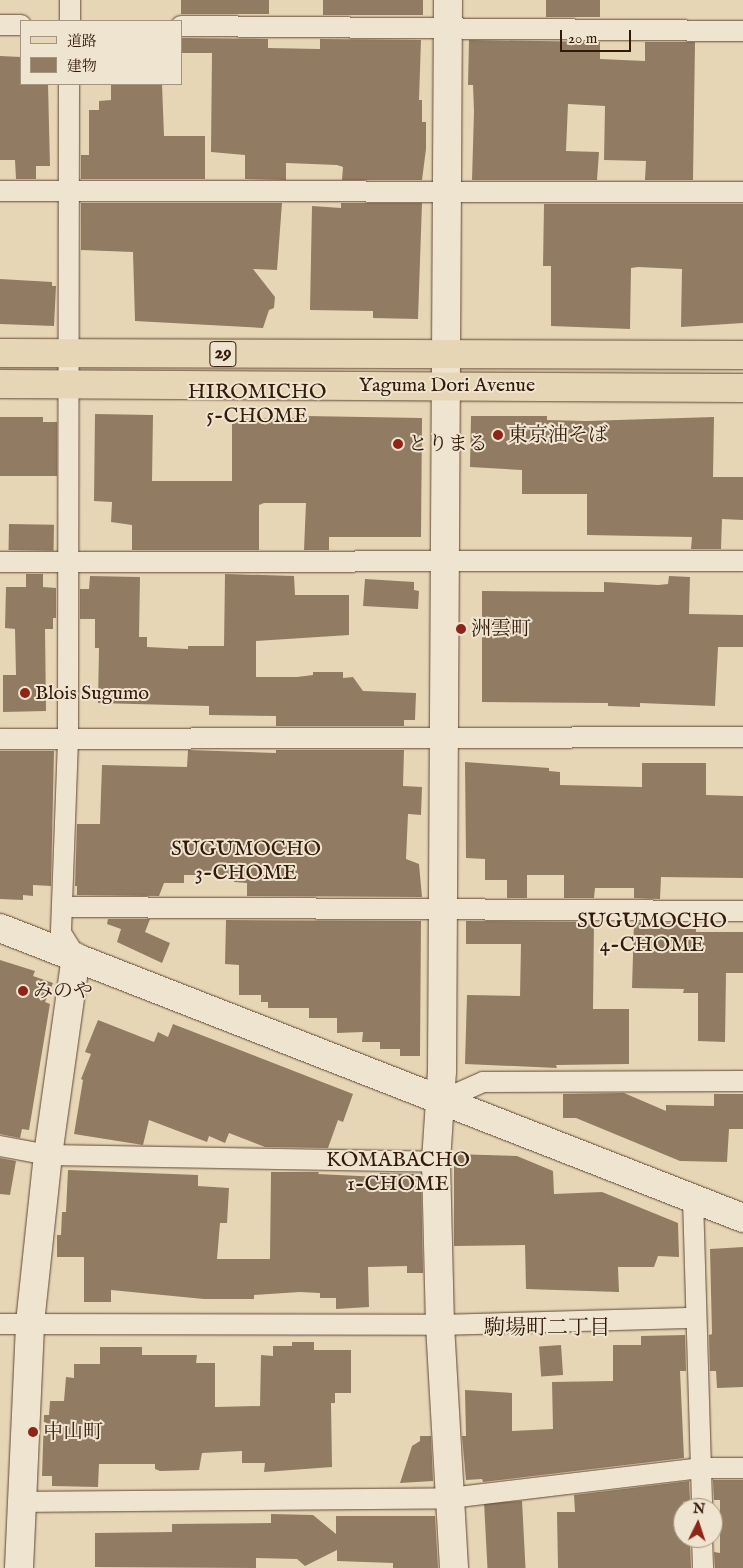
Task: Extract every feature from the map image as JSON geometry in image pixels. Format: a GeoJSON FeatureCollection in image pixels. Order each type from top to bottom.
{"type":"FeatureCollection","features":[{"type":"Feature","properties":{"kind":"main road","name":"Yaguma Dori Avenue"},"geometry":{"type":"LineString","coordinates":[[0,353],[743,355]]}},
{"type":"Feature","properties":{"kind":"main road","name":"Yaguma Dori Avenue"},"geometry":{"type":"LineString","coordinates":[[0,384],[743,388]]}},
{"type":"Feature","properties":{"kind":"street"},"geometry":{"type":"LineString","coordinates":[[70,0],[70,20]]}},
{"type":"Feature","properties":{"kind":"street"},"geometry":{"type":"LineString","coordinates":[[448,0],[444,908],[442,1071],[438,1102],[436,1162],[440,1325],[454,1568]]}},
{"type":"Feature","properties":{"kind":"street"},"geometry":{"type":"LineString","coordinates":[[0,25],[20,25]]}},
{"type":"Feature","properties":{"kind":"street"},"geometry":{"type":"LineString","coordinates":[[182,26],[743,30]]}},
{"type":"Feature","properties":{"kind":"street"},"geometry":{"type":"LineString","coordinates":[[19,1568],[30,1323],[48,1155],[76,957],[61,933],[68,740],[70,85]]}},
{"type":"Feature","properties":{"kind":"street"},"geometry":{"type":"LineString","coordinates":[[0,191],[743,192]]}},
{"type":"Feature","properties":{"kind":"street"},"geometry":{"type":"LineString","coordinates":[[0,562],[446,560],[743,562]]}},
{"type":"Feature","properties":{"kind":"street"},"geometry":{"type":"LineString","coordinates":[[0,739],[445,736],[743,737]]}},
{"type":"Feature","properties":{"kind":"street"},"geometry":{"type":"LineString","coordinates":[[63,907],[743,911]]}},
{"type":"Feature","properties":{"kind":"street"},"geometry":{"type":"LineString","coordinates":[[0,928],[438,1102],[743,1218]]}},
{"type":"Feature","properties":{"kind":"street"},"geometry":{"type":"LineString","coordinates":[[438,1102],[483,1082],[743,1081]]}},
{"type":"Feature","properties":{"kind":"street"},"geometry":{"type":"LineString","coordinates":[[0,1146],[48,1155],[436,1162]]}},
{"type":"Feature","properties":{"kind":"street"},"geometry":{"type":"LineString","coordinates":[[693,1199],[702,1498]]}},
{"type":"Feature","properties":{"kind":"street"},"geometry":{"type":"LineString","coordinates":[[0,1324],[440,1325],[696,1318]]}},
{"type":"Feature","properties":{"kind":"street"},"geometry":{"type":"LineString","coordinates":[[23,1502],[450,1498],[700,1468],[743,1468]]}},
{"type":"Feature","properties":{"kind":"street"},"geometry":{"type":"LineString","coordinates":[[702,1548],[703,1568]]}},
{"type":"Feature","properties":{"kind":"building"},"geometry":{"type":"Polygon","coordinates":[[[181,0],[269,0],[269,14],[181,14],[181,0]]]}},
{"type":"Feature","properties":{"kind":"building"},"geometry":{"type":"Polygon","coordinates":[[[323,0],[423,0],[423,15],[323,15],[323,0]]]}},
{"type":"Feature","properties":{"kind":"building"},"geometry":{"type":"Polygon","coordinates":[[[546,0],[600,0],[600,17],[546,17],[546,0]]]}},
{"type":"Feature","properties":{"kind":"building"},"geometry":{"type":"Polygon","coordinates":[[[182,38],[268,39],[268,48],[320,49],[320,39],[421,40],[419,100],[422,100],[422,122],[426,122],[426,149],[422,180],[342,180],[343,167],[337,165],[286,163],[286,180],[245,179],[245,155],[211,152],[212,53],[182,53],[182,38]]]}},
{"type":"Feature","properties":{"kind":"building"},"geometry":{"type":"Polygon","coordinates":[[[469,40],[600,42],[600,59],[645,61],[645,42],[695,42],[693,180],[645,180],[646,161],[604,160],[605,106],[568,104],[566,151],[599,152],[597,180],[472,180],[474,111],[473,85],[468,85],[469,40]]]}},
{"type":"Feature","properties":{"kind":"building"},"geometry":{"type":"Polygon","coordinates":[[[0,56],[20,57],[20,85],[48,85],[50,166],[36,166],[36,179],[16,179],[15,160],[0,160],[0,56]]]}},
{"type":"Feature","properties":{"kind":"building"},"geometry":{"type":"Polygon","coordinates":[[[111,85],[162,85],[164,136],[205,136],[205,179],[81,179],[81,155],[89,155],[89,110],[99,110],[99,101],[111,100],[111,85]]]}},
{"type":"Feature","properties":{"kind":"building"},"geometry":{"type":"Polygon","coordinates":[[[81,203],[282,203],[277,270],[253,269],[275,297],[274,308],[269,310],[263,328],[135,321],[133,252],[81,250],[81,203]]]}},
{"type":"Feature","properties":{"kind":"building"},"geometry":{"type":"Polygon","coordinates":[[[341,203],[422,203],[418,319],[373,318],[373,311],[310,310],[312,206],[341,208],[341,203]]]}},
{"type":"Feature","properties":{"kind":"building"},"geometry":{"type":"Polygon","coordinates":[[[544,204],[743,204],[743,323],[681,327],[682,269],[638,267],[631,268],[630,329],[551,326],[551,266],[543,266],[544,204]]]}},
{"type":"Feature","properties":{"kind":"building"},"geometry":{"type":"Polygon","coordinates":[[[0,279],[52,282],[52,286],[56,286],[54,326],[0,324],[0,279]]]}},
{"type":"Feature","properties":{"kind":"building"},"geometry":{"type":"Polygon","coordinates":[[[95,414],[153,415],[152,481],[232,481],[232,419],[305,418],[305,416],[422,418],[421,537],[329,537],[329,550],[304,550],[306,503],[264,503],[259,505],[259,550],[132,550],[132,525],[111,522],[112,502],[94,501],[95,414]]]}},
{"type":"Feature","properties":{"kind":"building"},"geometry":{"type":"Polygon","coordinates":[[[471,416],[547,416],[547,420],[586,421],[714,417],[713,477],[743,477],[743,520],[722,519],[721,549],[691,549],[692,537],[587,535],[587,494],[522,494],[522,470],[470,467],[471,416]]]}},
{"type":"Feature","properties":{"kind":"building"},"geometry":{"type":"Polygon","coordinates":[[[0,417],[43,417],[43,422],[57,422],[57,476],[0,476],[0,417]]]}},
{"type":"Feature","properties":{"kind":"building"},"geometry":{"type":"Polygon","coordinates":[[[9,524],[54,525],[54,551],[9,550],[9,524]]]}},
{"type":"Feature","properties":{"kind":"building"},"geometry":{"type":"Polygon","coordinates":[[[26,574],[43,574],[43,587],[56,588],[56,618],[53,618],[53,629],[45,629],[46,711],[3,712],[3,675],[16,675],[15,629],[5,628],[6,587],[26,587],[26,574]]]}},
{"type":"Feature","properties":{"kind":"building"},"geometry":{"type":"Polygon","coordinates":[[[225,574],[294,576],[295,595],[349,595],[349,635],[256,641],[256,677],[297,677],[313,675],[313,672],[343,672],[343,678],[353,677],[363,691],[416,693],[415,720],[404,720],[404,726],[276,726],[276,716],[209,715],[209,706],[98,703],[99,648],[95,648],[95,619],[80,619],[80,589],[89,589],[90,576],[140,577],[139,637],[147,637],[147,647],[188,649],[188,646],[224,646],[225,574]]]}},
{"type":"Feature","properties":{"kind":"building"},"geometry":{"type":"Polygon","coordinates":[[[669,576],[690,577],[689,614],[743,615],[743,647],[718,647],[715,706],[640,703],[640,707],[608,706],[608,703],[482,702],[482,591],[604,592],[604,582],[658,585],[668,584],[669,576]]]}},
{"type":"Feature","properties":{"kind":"building"},"geometry":{"type":"Polygon","coordinates":[[[365,579],[414,582],[414,590],[419,591],[418,609],[363,606],[365,579]]]}},
{"type":"Feature","properties":{"kind":"building"},"geometry":{"type":"Polygon","coordinates":[[[188,750],[276,753],[276,750],[404,750],[403,786],[422,787],[421,815],[408,814],[406,859],[419,864],[422,897],[247,896],[247,883],[234,882],[234,875],[184,875],[184,883],[164,883],[159,896],[77,895],[77,886],[75,886],[77,824],[100,824],[102,765],[187,767],[188,750]]]}},
{"type":"Feature","properties":{"kind":"building"},"geometry":{"type":"Polygon","coordinates":[[[0,751],[54,751],[51,886],[33,885],[33,896],[23,895],[23,900],[0,899],[0,751]]]}},
{"type":"Feature","properties":{"kind":"building"},"geometry":{"type":"Polygon","coordinates":[[[465,762],[549,768],[549,771],[560,772],[560,785],[642,787],[642,763],[706,763],[706,795],[743,796],[743,878],[661,877],[660,899],[634,898],[634,888],[595,888],[594,898],[564,898],[564,875],[527,875],[527,898],[507,898],[507,880],[485,880],[485,859],[466,858],[465,762]]]}},
{"type":"Feature","properties":{"kind":"building"},"geometry":{"type":"Polygon","coordinates":[[[108,919],[150,919],[145,932],[170,943],[162,963],[117,942],[121,929],[107,924],[108,919]]]}},
{"type":"Feature","properties":{"kind":"building"},"geometry":{"type":"Polygon","coordinates":[[[226,920],[421,921],[420,1056],[400,1056],[400,1049],[380,1049],[380,1042],[362,1042],[363,1032],[337,1033],[337,1018],[309,1018],[309,1008],[268,1008],[268,1002],[261,1002],[261,995],[239,995],[239,965],[225,964],[226,920]]]}},
{"type":"Feature","properties":{"kind":"building"},"geometry":{"type":"Polygon","coordinates":[[[466,921],[594,922],[593,1009],[629,1009],[629,1064],[556,1065],[557,1068],[465,1064],[467,995],[520,996],[521,944],[466,944],[466,921]]]}},
{"type":"Feature","properties":{"kind":"building"},"geometry":{"type":"Polygon","coordinates":[[[634,922],[685,924],[685,929],[696,929],[696,932],[743,932],[743,973],[726,973],[725,1042],[698,1041],[698,993],[683,993],[684,989],[632,988],[634,922]]]}},
{"type":"Feature","properties":{"kind":"building"},"geometry":{"type":"Polygon","coordinates":[[[0,960],[35,971],[33,976],[53,983],[45,1002],[50,1004],[29,1130],[22,1129],[20,1138],[0,1134],[0,960]]]}},
{"type":"Feature","properties":{"kind":"building"},"geometry":{"type":"Polygon","coordinates":[[[98,1020],[154,1042],[158,1032],[168,1037],[173,1024],[353,1094],[343,1122],[338,1120],[328,1148],[265,1147],[229,1133],[225,1143],[209,1136],[207,1142],[149,1120],[143,1145],[74,1134],[83,1080],[81,1079],[91,1054],[85,1052],[98,1020]]]}},
{"type":"Feature","properties":{"kind":"building"},"geometry":{"type":"Polygon","coordinates":[[[624,1093],[666,1111],[666,1105],[714,1106],[714,1094],[743,1094],[743,1129],[729,1129],[727,1162],[680,1161],[576,1118],[563,1118],[563,1094],[624,1093]]]}},
{"type":"Feature","properties":{"kind":"building"},"geometry":{"type":"Polygon","coordinates":[[[454,1154],[517,1156],[553,1171],[554,1194],[602,1192],[678,1223],[679,1257],[658,1256],[654,1267],[618,1267],[619,1292],[526,1289],[525,1245],[454,1246],[454,1154]]]}},
{"type":"Feature","properties":{"kind":"building"},"geometry":{"type":"Polygon","coordinates":[[[0,1158],[16,1161],[10,1195],[0,1194],[0,1158]]]}},
{"type":"Feature","properties":{"kind":"building"},"geometry":{"type":"Polygon","coordinates":[[[68,1170],[198,1175],[198,1186],[229,1188],[227,1223],[220,1223],[217,1259],[270,1259],[271,1172],[319,1172],[318,1174],[379,1177],[380,1173],[421,1174],[423,1273],[407,1273],[407,1266],[368,1267],[369,1307],[336,1309],[336,1298],[320,1298],[320,1293],[300,1292],[254,1295],[254,1299],[204,1299],[111,1290],[111,1302],[84,1302],[84,1257],[57,1257],[57,1235],[61,1235],[62,1212],[66,1212],[68,1170]]]}},
{"type":"Feature","properties":{"kind":"building"},"geometry":{"type":"Polygon","coordinates":[[[743,1247],[743,1387],[717,1388],[716,1371],[710,1371],[709,1335],[712,1334],[710,1249],[743,1247]]]}},
{"type":"Feature","properties":{"kind":"building"},"geometry":{"type":"Polygon","coordinates":[[[685,1335],[686,1371],[680,1371],[684,1458],[483,1482],[482,1479],[466,1480],[462,1436],[466,1436],[465,1390],[512,1393],[512,1431],[553,1429],[552,1382],[613,1381],[613,1345],[641,1345],[641,1336],[685,1335]]]}},
{"type":"Feature","properties":{"kind":"building"},"geometry":{"type":"Polygon","coordinates":[[[292,1342],[314,1342],[314,1350],[351,1350],[351,1393],[335,1393],[335,1403],[331,1403],[332,1467],[264,1472],[265,1463],[242,1463],[242,1451],[202,1453],[199,1470],[160,1471],[155,1469],[155,1464],[99,1464],[98,1487],[52,1486],[52,1476],[42,1476],[44,1415],[49,1415],[50,1401],[64,1401],[66,1377],[74,1378],[74,1364],[100,1364],[100,1347],[142,1347],[142,1355],[197,1355],[196,1363],[215,1363],[215,1407],[260,1406],[261,1355],[273,1356],[273,1346],[292,1346],[292,1342]]]}},
{"type":"Feature","properties":{"kind":"building"},"geometry":{"type":"Polygon","coordinates":[[[561,1345],[563,1375],[541,1376],[539,1347],[561,1345]]]}},
{"type":"Feature","properties":{"kind":"building"},"geometry":{"type":"Polygon","coordinates":[[[420,1436],[431,1436],[433,1481],[400,1483],[412,1446],[420,1441],[420,1436]]]}},
{"type":"Feature","properties":{"kind":"building"},"geometry":{"type":"Polygon","coordinates":[[[713,1480],[743,1480],[743,1568],[715,1568],[714,1552],[720,1553],[720,1548],[723,1548],[723,1498],[714,1498],[713,1480]]]}},
{"type":"Feature","properties":{"kind":"building"},"geometry":{"type":"Polygon","coordinates":[[[689,1481],[690,1498],[673,1498],[673,1548],[690,1548],[691,1568],[558,1568],[557,1512],[575,1512],[574,1495],[689,1481]]]}},
{"type":"Feature","properties":{"kind":"building"},"geometry":{"type":"Polygon","coordinates":[[[522,1501],[526,1568],[487,1568],[484,1503],[522,1501]]]}},
{"type":"Feature","properties":{"kind":"building"},"geometry":{"type":"Polygon","coordinates":[[[271,1514],[313,1515],[336,1534],[336,1516],[435,1516],[438,1568],[393,1568],[393,1563],[337,1561],[337,1550],[305,1566],[297,1559],[256,1558],[256,1568],[95,1567],[95,1533],[172,1532],[172,1524],[271,1523],[271,1514]]]}},
{"type":"Feature","properties":{"kind":"place","name":"東京油そば"},"geometry":{"type":"Point","coordinates":[498,435]}},
{"type":"Feature","properties":{"kind":"place","name":"とりまる"},"geometry":{"type":"Point","coordinates":[398,444]}},
{"type":"Feature","properties":{"kind":"place","name":"洲雲町"},"geometry":{"type":"Point","coordinates":[461,629]}},
{"type":"Feature","properties":{"kind":"place","name":"Blois Sugumo"},"geometry":{"type":"Point","coordinates":[25,693]}},
{"type":"Feature","properties":{"kind":"place","name":"みのや"},"geometry":{"type":"Point","coordinates":[23,991]}},
{"type":"Feature","properties":{"kind":"place","name":"中山町"},"geometry":{"type":"Point","coordinates":[33,1432]}},
{"type":"Feature","properties":{"kind":"district","name":"HIROMICHO 5-CHOME"},"geometry":{"type":"Point","coordinates":[257,405]}},
{"type":"Feature","properties":{"kind":"district","name":"SUGUMOCHO 3-CHOME"},"geometry":{"type":"Point","coordinates":[246,862]}},
{"type":"Feature","properties":{"kind":"district","name":"SUGUMOCHO 4-CHOME"},"geometry":{"type":"Point","coordinates":[652,934]}},
{"type":"Feature","properties":{"kind":"district","name":"KOMABACHO 1-CHOME"},"geometry":{"type":"Point","coordinates":[398,1173]}},
{"type":"Feature","properties":{"kind":"district","name":"駒場町二丁目"},"geometry":{"type":"Point","coordinates":[547,1329]}}]}
